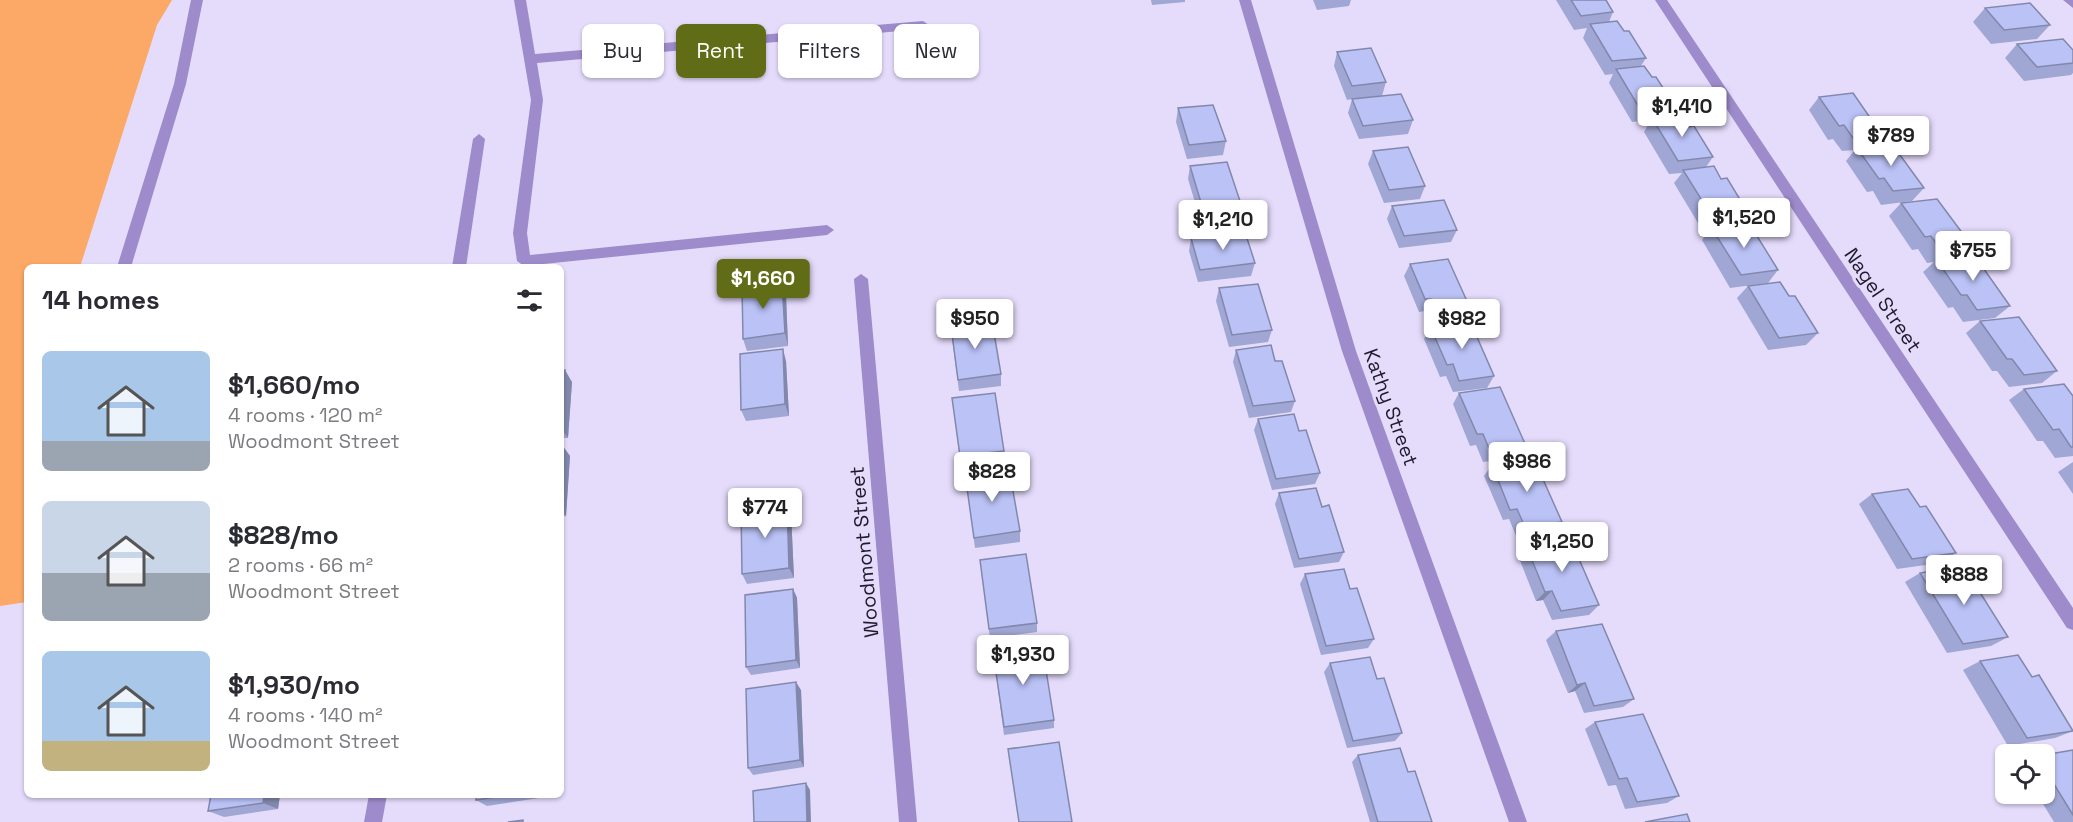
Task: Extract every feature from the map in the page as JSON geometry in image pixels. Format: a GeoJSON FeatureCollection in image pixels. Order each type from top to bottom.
{"type":"FeatureCollection","features":[{"type":"Feature","properties":{"kind":"street"},"geometry":{"type":"LineString","coordinates":[[125,264],[180,84],[197,0]]}},
{"type":"Feature","properties":{"kind":"street"},"geometry":{"type":"LineString","coordinates":[[520,0],[537,100],[520,233],[524,261],[827,230]]}},
{"type":"Feature","properties":{"kind":"street","name":"Kathy Street"},"geometry":{"type":"LineString","coordinates":[[1245,0],[1349,351],[1518,822]]}},
{"type":"Feature","properties":{"kind":"street","name":"Nagel Street"},"geometry":{"type":"LineString","coordinates":[[1661,0],[2073,622]]}},
{"type":"Feature","properties":{"kind":"street"},"geometry":{"type":"LineString","coordinates":[[2069,0],[2073,4]]}},
{"type":"Feature","properties":{"kind":"street"},"geometry":{"type":"LineString","coordinates":[[529,60],[894,28]]}},
{"type":"Feature","properties":{"kind":"street"},"geometry":{"type":"LineString","coordinates":[[459,264],[479,139]]}},
{"type":"Feature","properties":{"kind":"street","name":"Woodmont Street"},"geometry":{"type":"LineString","coordinates":[[861,279],[908,822]]}},
{"type":"Feature","properties":{"kind":"street"},"geometry":{"type":"LineString","coordinates":[[374,822],[378,798]]}},
{"type":"Feature","properties":{"kind":"shaded area"},"geometry":{"type":"Polygon","coordinates":[[[0,0],[172,0],[157,25],[81,264],[24,264],[24,602],[0,606],[0,0]]]}},
{"type":"Feature","properties":{"kind":"building"},"geometry":{"type":"Polygon","coordinates":[[[1571,0],[1606,0],[1613,12],[1581,16],[1571,0]]]}},
{"type":"Feature","properties":{"kind":"building"},"geometry":{"type":"Polygon","coordinates":[[[2030,3],[2050,25],[2004,30],[1985,8],[2030,3]]]}},
{"type":"Feature","properties":{"kind":"building"},"geometry":{"type":"Polygon","coordinates":[[[1617,21],[1624,31],[1629,31],[1646,58],[1612,61],[1590,24],[1617,21]]]}},
{"type":"Feature","properties":{"kind":"building"},"geometry":{"type":"Polygon","coordinates":[[[2063,39],[2073,50],[2073,63],[2037,67],[2017,44],[2063,39]]]}},
{"type":"Feature","properties":{"kind":"building"},"geometry":{"type":"Polygon","coordinates":[[[1371,48],[1386,82],[1352,86],[1337,52],[1371,48]]]}},
{"type":"Feature","properties":{"kind":"building"},"geometry":{"type":"Polygon","coordinates":[[[1644,66],[1652,77],[1656,77],[1674,105],[1640,109],[1616,69],[1644,66]]]}},
{"type":"Feature","properties":{"kind":"building"},"geometry":{"type":"Polygon","coordinates":[[[1853,93],[1882,135],[1853,138],[1844,125],[1839,126],[1819,97],[1853,93]]]}},
{"type":"Feature","properties":{"kind":"building"},"geometry":{"type":"Polygon","coordinates":[[[1401,94],[1413,120],[1363,126],[1352,99],[1401,94]]]}},
{"type":"Feature","properties":{"kind":"building"},"geometry":{"type":"Polygon","coordinates":[[[1213,105],[1226,141],[1189,145],[1178,108],[1213,105]]]}},
{"type":"Feature","properties":{"kind":"building"},"geometry":{"type":"Polygon","coordinates":[[[1681,115],[1689,127],[1694,126],[1713,157],[1678,161],[1652,118],[1681,115]]]}},
{"type":"Feature","properties":{"kind":"building"},"geometry":{"type":"Polygon","coordinates":[[[1892,144],[1924,188],[1893,191],[1884,178],[1879,179],[1857,148],[1892,144]]]}},
{"type":"Feature","properties":{"kind":"building"},"geometry":{"type":"Polygon","coordinates":[[[1408,147],[1425,186],[1389,190],[1373,151],[1408,147]]]}},
{"type":"Feature","properties":{"kind":"building"},"geometry":{"type":"Polygon","coordinates":[[[1227,162],[1240,201],[1202,206],[1190,166],[1227,162]]]}},
{"type":"Feature","properties":{"kind":"building"},"geometry":{"type":"Polygon","coordinates":[[[1714,166],[1721,179],[1727,178],[1747,211],[1711,215],[1683,170],[1714,166]]]}},
{"type":"Feature","properties":{"kind":"building"},"geometry":{"type":"Polygon","coordinates":[[[1937,199],[1972,246],[1941,250],[1931,236],[1925,237],[1901,203],[1937,199]]]}},
{"type":"Feature","properties":{"kind":"building"},"geometry":{"type":"Polygon","coordinates":[[[1444,200],[1457,230],[1404,236],[1392,206],[1444,200]]]}},
{"type":"Feature","properties":{"kind":"building"},"geometry":{"type":"Polygon","coordinates":[[[1743,223],[1751,236],[1757,236],[1778,270],[1741,275],[1711,227],[1743,223]]]}},
{"type":"Feature","properties":{"kind":"building"},"geometry":{"type":"Polygon","coordinates":[[[1245,232],[1255,263],[1200,270],[1191,238],[1245,232]]]}},
{"type":"Feature","properties":{"kind":"building"},"geometry":{"type":"Polygon","coordinates":[[[1974,255],[2010,306],[1977,310],[1967,295],[1961,295],[1936,259],[1974,255]]]}},
{"type":"Feature","properties":{"kind":"building"},"geometry":{"type":"Polygon","coordinates":[[[1448,259],[1471,310],[1437,314],[1431,299],[1425,299],[1410,264],[1448,259]]]}},
{"type":"Feature","properties":{"kind":"building"},"geometry":{"type":"Polygon","coordinates":[[[782,282],[785,333],[743,339],[742,287],[782,282]]]}},
{"type":"Feature","properties":{"kind":"building"},"geometry":{"type":"Polygon","coordinates":[[[1780,282],[1789,296],[1795,296],[1818,333],[1779,338],[1748,286],[1780,282]]]}},
{"type":"Feature","properties":{"kind":"building"},"geometry":{"type":"Polygon","coordinates":[[[1258,284],[1272,330],[1232,335],[1219,288],[1258,284]]]}},
{"type":"Feature","properties":{"kind":"building"},"geometry":{"type":"Polygon","coordinates":[[[2019,317],[2057,371],[2024,375],[2012,359],[2007,359],[1980,321],[2019,317]]]}},
{"type":"Feature","properties":{"kind":"building"},"geometry":{"type":"Polygon","coordinates":[[[992,321],[1001,374],[958,380],[951,326],[992,321]]]}},
{"type":"Feature","properties":{"kind":"building"},"geometry":{"type":"Polygon","coordinates":[[[1470,321],[1494,376],[1459,381],[1453,364],[1447,365],[1430,326],[1470,321]]]}},
{"type":"Feature","properties":{"kind":"building"},"geometry":{"type":"Polygon","coordinates":[[[1271,345],[1275,361],[1282,361],[1295,401],[1253,406],[1236,350],[1271,345]]]}},
{"type":"Feature","properties":{"kind":"building"},"geometry":{"type":"Polygon","coordinates":[[[783,349],[785,404],[741,410],[740,354],[783,349]]]}},
{"type":"Feature","properties":{"kind":"building"},"geometry":{"type":"Polygon","coordinates":[[[2064,384],[2073,396],[2073,447],[2059,429],[2053,430],[2024,389],[2064,384]]]}},
{"type":"Feature","properties":{"kind":"building"},"geometry":{"type":"Polygon","coordinates":[[[1500,387],[1526,446],[1490,451],[1483,434],[1477,434],[1459,393],[1500,387]]]}},
{"type":"Feature","properties":{"kind":"building"},"geometry":{"type":"Polygon","coordinates":[[[995,393],[1004,451],[960,456],[952,398],[995,393]]]}},
{"type":"Feature","properties":{"kind":"building"},"geometry":{"type":"Polygon","coordinates":[[[1294,414],[1299,431],[1306,430],[1320,473],[1276,479],[1258,419],[1294,414]]]}},
{"type":"Feature","properties":{"kind":"building"},"geometry":{"type":"Polygon","coordinates":[[[1534,459],[1562,522],[1525,527],[1517,509],[1510,510],[1492,465],[1534,459]]]}},
{"type":"Feature","properties":{"kind":"building"},"geometry":{"type":"Polygon","coordinates":[[[1009,468],[1020,531],[974,538],[965,474],[1009,468]]]}},
{"type":"Feature","properties":{"kind":"building"},"geometry":{"type":"Polygon","coordinates":[[[1316,488],[1322,507],[1329,505],[1344,552],[1299,559],[1279,493],[1316,488]]]}},
{"type":"Feature","properties":{"kind":"building"},"geometry":{"type":"Polygon","coordinates":[[[1908,489],[1920,507],[1926,506],[1956,553],[1912,559],[1872,494],[1908,489]]]}},
{"type":"Feature","properties":{"kind":"building"},"geometry":{"type":"Polygon","coordinates":[[[787,503],[789,568],[742,574],[741,509],[787,503]]]}},
{"type":"Feature","properties":{"kind":"building"},"geometry":{"type":"Polygon","coordinates":[[[1569,536],[1599,605],[1561,611],[1552,591],[1545,592],[1525,543],[1569,536]]]}},
{"type":"Feature","properties":{"kind":"building"},"geometry":{"type":"Polygon","coordinates":[[[1026,554],[1037,623],[989,629],[980,560],[1026,554]]]}},
{"type":"Feature","properties":{"kind":"building"},"geometry":{"type":"Polygon","coordinates":[[[1957,567],[1969,587],[1976,586],[2008,637],[1963,644],[1920,573],[1957,567]]]}},
{"type":"Feature","properties":{"kind":"building"},"geometry":{"type":"Polygon","coordinates":[[[1344,569],[1350,589],[1357,588],[1374,639],[1326,646],[1305,574],[1344,569]]]}},
{"type":"Feature","properties":{"kind":"building"},"geometry":{"type":"Polygon","coordinates":[[[793,589],[796,660],[746,667],[745,595],[793,589]]]}},
{"type":"Feature","properties":{"kind":"building"},"geometry":{"type":"Polygon","coordinates":[[[1602,624],[1634,699],[1594,706],[1585,683],[1577,685],[1556,631],[1602,624]]]}},
{"type":"Feature","properties":{"kind":"building"},"geometry":{"type":"Polygon","coordinates":[[[1042,645],[1054,720],[1004,727],[993,652],[1042,645]]]}},
{"type":"Feature","properties":{"kind":"building"},"geometry":{"type":"Polygon","coordinates":[[[2018,655],[2032,677],[2039,675],[2073,731],[2027,738],[1980,661],[2018,655]]]}},
{"type":"Feature","properties":{"kind":"building"},"geometry":{"type":"Polygon","coordinates":[[[1370,657],[1377,679],[1384,678],[1402,733],[1353,741],[1330,663],[1370,657]]]}},
{"type":"Feature","properties":{"kind":"building"},"geometry":{"type":"Polygon","coordinates":[[[796,682],[800,760],[748,768],[746,689],[796,682]]]}},
{"type":"Feature","properties":{"kind":"building"},"geometry":{"type":"Polygon","coordinates":[[[1643,714],[1679,796],[1637,802],[1627,778],[1619,779],[1595,722],[1643,714]]]}},
{"type":"Feature","properties":{"kind":"building"},"geometry":{"type":"Polygon","coordinates":[[[1059,742],[1072,822],[1019,822],[1008,749],[1059,742]]]}},
{"type":"Feature","properties":{"kind":"building"},"geometry":{"type":"Polygon","coordinates":[[[1400,748],[1408,772],[1415,771],[1432,822],[1378,822],[1358,755],[1400,748]]]}},
{"type":"Feature","properties":{"kind":"building"},"geometry":{"type":"Polygon","coordinates":[[[2073,750],[2073,815],[2055,786],[2055,753],[2073,750]]]}},
{"type":"Feature","properties":{"kind":"building"},"geometry":{"type":"Polygon","coordinates":[[[806,783],[807,822],[754,822],[753,791],[806,783]]]}},
{"type":"Feature","properties":{"kind":"building"},"geometry":{"type":"Polygon","coordinates":[[[210,798],[264,798],[263,803],[208,811],[210,798]]]}},
{"type":"Feature","properties":{"kind":"building"},"geometry":{"type":"Polygon","coordinates":[[[1687,814],[1690,822],[1645,822],[1687,814]]]}}]}
